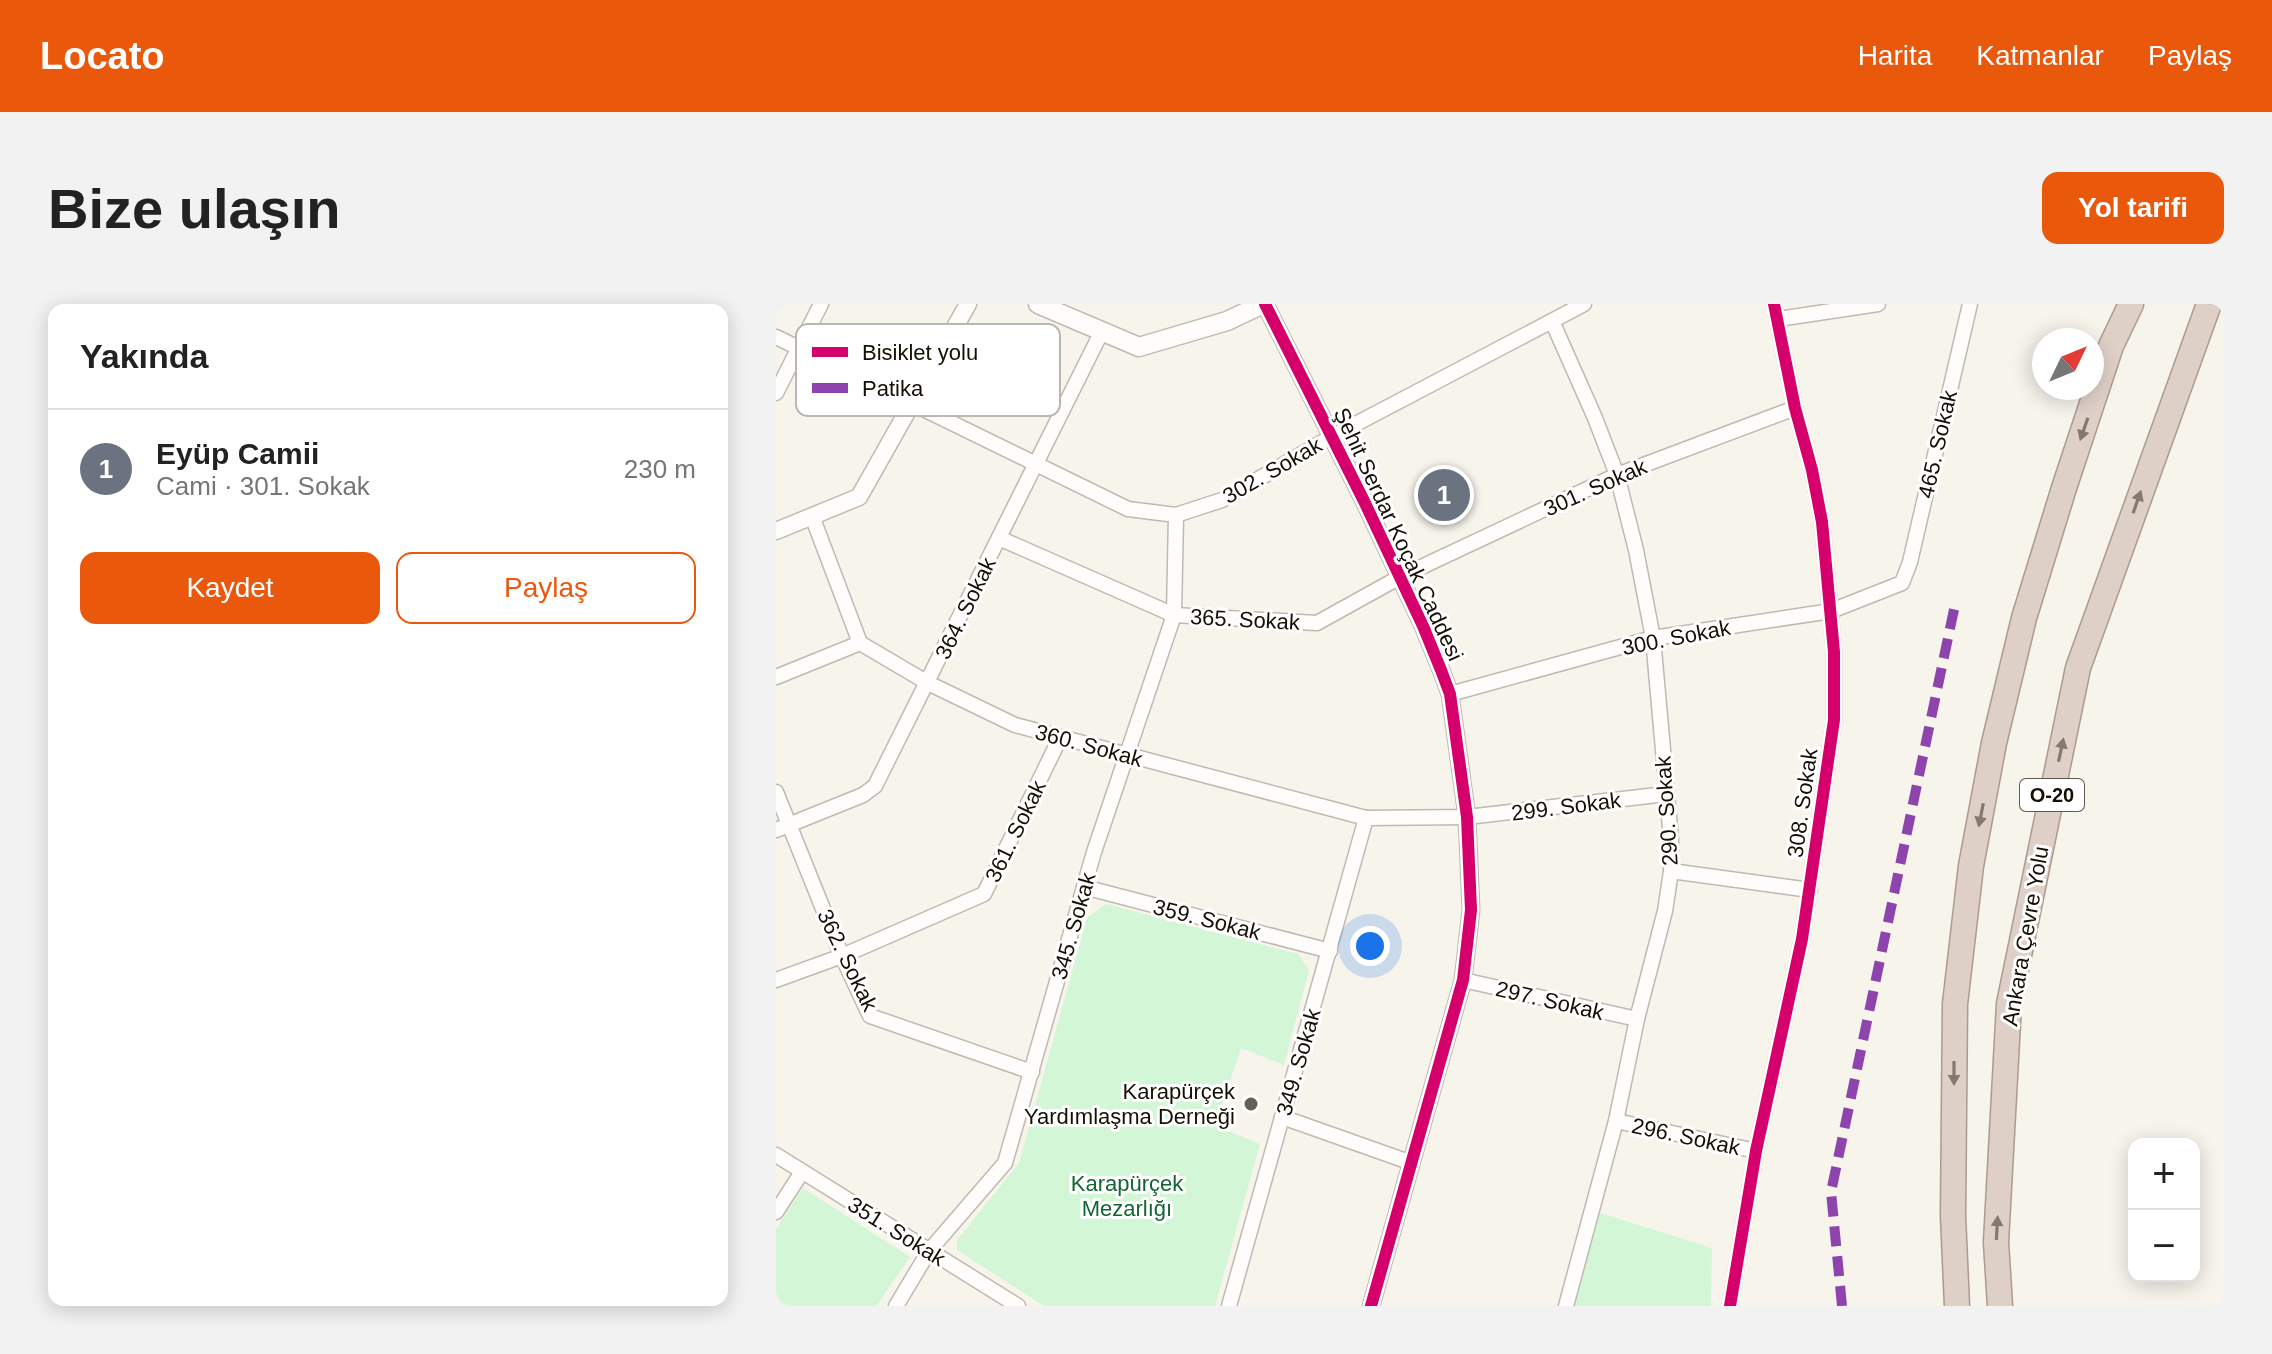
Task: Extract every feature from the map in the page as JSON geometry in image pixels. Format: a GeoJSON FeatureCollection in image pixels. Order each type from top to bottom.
{"type":"FeatureCollection","features":[{"type":"Feature","properties":{"kind":"highway","name":"O-20"},"geometry":{"type":"LineString","coordinates":[[1957,1306],[1953,1216],[1955,1004],[1971,866],[1994,743],[2024,618],[2111,346],[2131,304]]}},
{"type":"Feature","properties":{"kind":"highway","name":"Ankara Çevre Yolu"},"geometry":{"type":"LineString","coordinates":[[2000,1306],[1996,1242],[2009,1004],[2078,668],[2209,304]]}},
{"type":"Feature","properties":{"kind":"main road"},"geometry":{"type":"LineString","coordinates":[[1038,304],[1139,347],[1227,321],[1237,310],[1264,304]]}},
{"type":"Feature","properties":{"kind":"street"},"geometry":{"type":"LineString","coordinates":[[811,324],[821,304]]}},
{"type":"Feature","properties":{"kind":"street"},"geometry":{"type":"LineString","coordinates":[[956,324],[968,304]]}},
{"type":"Feature","properties":{"kind":"street","name":"Şehit Serdar Koçak Caddesi"},"geometry":{"type":"LineString","coordinates":[[1264,304],[1400,577],[1450,694],[1467,817],[1471,910],[1463,980],[1371,1306]]}},
{"type":"Feature","properties":{"kind":"street","name":"302. Sokak"},"geometry":{"type":"LineString","coordinates":[[935,416],[1128,509],[1176,515],[1222,500],[1331,437],[1584,304]]}},
{"type":"Feature","properties":{"kind":"street","name":"308. Sokak"},"geometry":{"type":"LineString","coordinates":[[1730,1306],[1756,1151],[1802,939],[1834,720],[1834,652],[1819,509],[1774,304]]}},
{"type":"Feature","properties":{"kind":"street"},"geometry":{"type":"LineString","coordinates":[[1778,319],[1878,304]]}},
{"type":"Feature","properties":{"kind":"street","name":"465. Sokak"},"geometry":{"type":"LineString","coordinates":[[1902,583],[1910,562],[1970,304]]}},
{"type":"Feature","properties":{"kind":"street","name":"290. Sokak"},"geometry":{"type":"LineString","coordinates":[[1552,321],[1617,475],[1636,550],[1653,638],[1671,839],[1671,871],[1665,911],[1637,1019],[1616,1121],[1566,1306]]}},
{"type":"Feature","properties":{"kind":"street","name":"364. Sokak"},"geometry":{"type":"LineString","coordinates":[[1060,414],[1102,331]]}},
{"type":"Feature","properties":{"kind":"street","name":"302. Sokak"},"geometry":{"type":"LineString","coordinates":[[776,337],[796,347]]}},
{"type":"Feature","properties":{"kind":"street"},"geometry":{"type":"LineString","coordinates":[[776,393],[796,352]]}},
{"type":"Feature","properties":{"kind":"street","name":"301. Sokak"},"geometry":{"type":"LineString","coordinates":[[1400,577],[1617,475],[1795,408]]}},
{"type":"Feature","properties":{"kind":"street"},"geometry":{"type":"LineString","coordinates":[[776,531],[859,497],[903,416]]}},
{"type":"Feature","properties":{"kind":"street","name":"364. Sokak"},"geometry":{"type":"LineString","coordinates":[[783,828],[863,795],[875,786],[1059,416]]}},
{"type":"Feature","properties":{"kind":"street","name":"345. Sokak"},"geometry":{"type":"LineString","coordinates":[[896,1306],[929,1251],[1005,1163],[1084,887],[1174,615],[1176,515]]}},
{"type":"Feature","properties":{"kind":"street"},"geometry":{"type":"LineString","coordinates":[[776,677],[860,643],[812,516]]}},
{"type":"Feature","properties":{"kind":"street","name":"365. Sokak"},"geometry":{"type":"LineString","coordinates":[[999,538],[1174,615],[1317,623],[1400,577]]}},
{"type":"Feature","properties":{"kind":"street","name":"300. Sokak"},"geometry":{"type":"LineString","coordinates":[[1450,694],[1653,638],[1831,611],[1902,583]]}},
{"type":"Feature","properties":{"kind":"street","name":"360. Sokak"},"geometry":{"type":"LineString","coordinates":[[860,643],[928,683],[1015,725],[1060,738],[1366,818],[1467,817]]}},
{"type":"Feature","properties":{"kind":"street","name":"361. Sokak"},"geometry":{"type":"LineString","coordinates":[[776,980],[842,956],[984,894],[1060,738]]}},
{"type":"Feature","properties":{"kind":"street","name":"362. Sokak"},"geometry":{"type":"LineString","coordinates":[[776,792],[783,828],[870,1016],[1032,1072]]}},
{"type":"Feature","properties":{"kind":"street","name":"299. Sokak"},"geometry":{"type":"LineString","coordinates":[[1467,817],[1666,794]]}},
{"type":"Feature","properties":{"kind":"street","name":"349. Sokak"},"geometry":{"type":"LineString","coordinates":[[1229,1306],[1366,818]]}},
{"type":"Feature","properties":{"kind":"street"},"geometry":{"type":"LineString","coordinates":[[1671,871],[1810,890]]}},
{"type":"Feature","properties":{"kind":"street","name":"359. Sokak"},"geometry":{"type":"LineString","coordinates":[[1084,887],[1330,951]]}},
{"type":"Feature","properties":{"kind":"street","name":"297. Sokak"},"geometry":{"type":"LineString","coordinates":[[1463,980],[1637,1019]]}},
{"type":"Feature","properties":{"kind":"street"},"geometry":{"type":"LineString","coordinates":[[1282,1117],[1412,1163]]}},
{"type":"Feature","properties":{"kind":"street","name":"296. Sokak"},"geometry":{"type":"LineString","coordinates":[[1616,1121],[1756,1151]]}},
{"type":"Feature","properties":{"kind":"street","name":"351. Sokak"},"geometry":{"type":"LineString","coordinates":[[776,1155],[1018,1306]]}},
{"type":"Feature","properties":{"kind":"street"},"geometry":{"type":"LineString","coordinates":[[776,1212],[802,1172]]}},
{"type":"Feature","properties":{"kind":"green space","name":"Karapürçek Mezarlığı"},"geometry":{"type":"Polygon","coordinates":[[[1106,904],[1298,954],[1309,970],[1284,1065],[1241,1048],[1215,1126],[1260,1144],[1215,1306],[1044,1306],[957,1250],[957,1240],[1019,1163],[1087,918],[1106,904]]]}},
{"type":"Feature","properties":{"kind":"green space"},"geometry":{"type":"Polygon","coordinates":[[[803,1188],[910,1257],[876,1306],[776,1306],[776,1229],[803,1188]]]}},
{"type":"Feature","properties":{"kind":"green space"},"geometry":{"type":"Polygon","coordinates":[[[1600,1213],[1712,1248],[1711,1306],[1574,1306],[1600,1213]]]}},
{"type":"Feature","properties":{"kind":"marked path"},"geometry":{"type":"LineString","coordinates":[[1842,1306],[1831,1192],[1956,600]]}},
{"type":"Feature","properties":{"kind":"cycle path"},"geometry":{"type":"LineString","coordinates":[[1265,304],[1364,501],[1441,670],[1450,694],[1467,817],[1471,910],[1463,980],[1371,1306]]}},
{"type":"Feature","properties":{"kind":"cycle path"},"geometry":{"type":"LineString","coordinates":[[1730,1306],[1756,1151],[1802,939],[1834,720],[1834,652],[1822,522],[1774,304]]}},
{"type":"Feature","properties":{"kind":"place","name":"Eyüp Camii"},"geometry":{"type":"Point","coordinates":[1444,495]}},
{"type":"Feature","properties":{"kind":"place","name":"Karapürçek Yardımlaşma Derneği"},"geometry":{"type":"Point","coordinates":[1251,1104]}}]}
